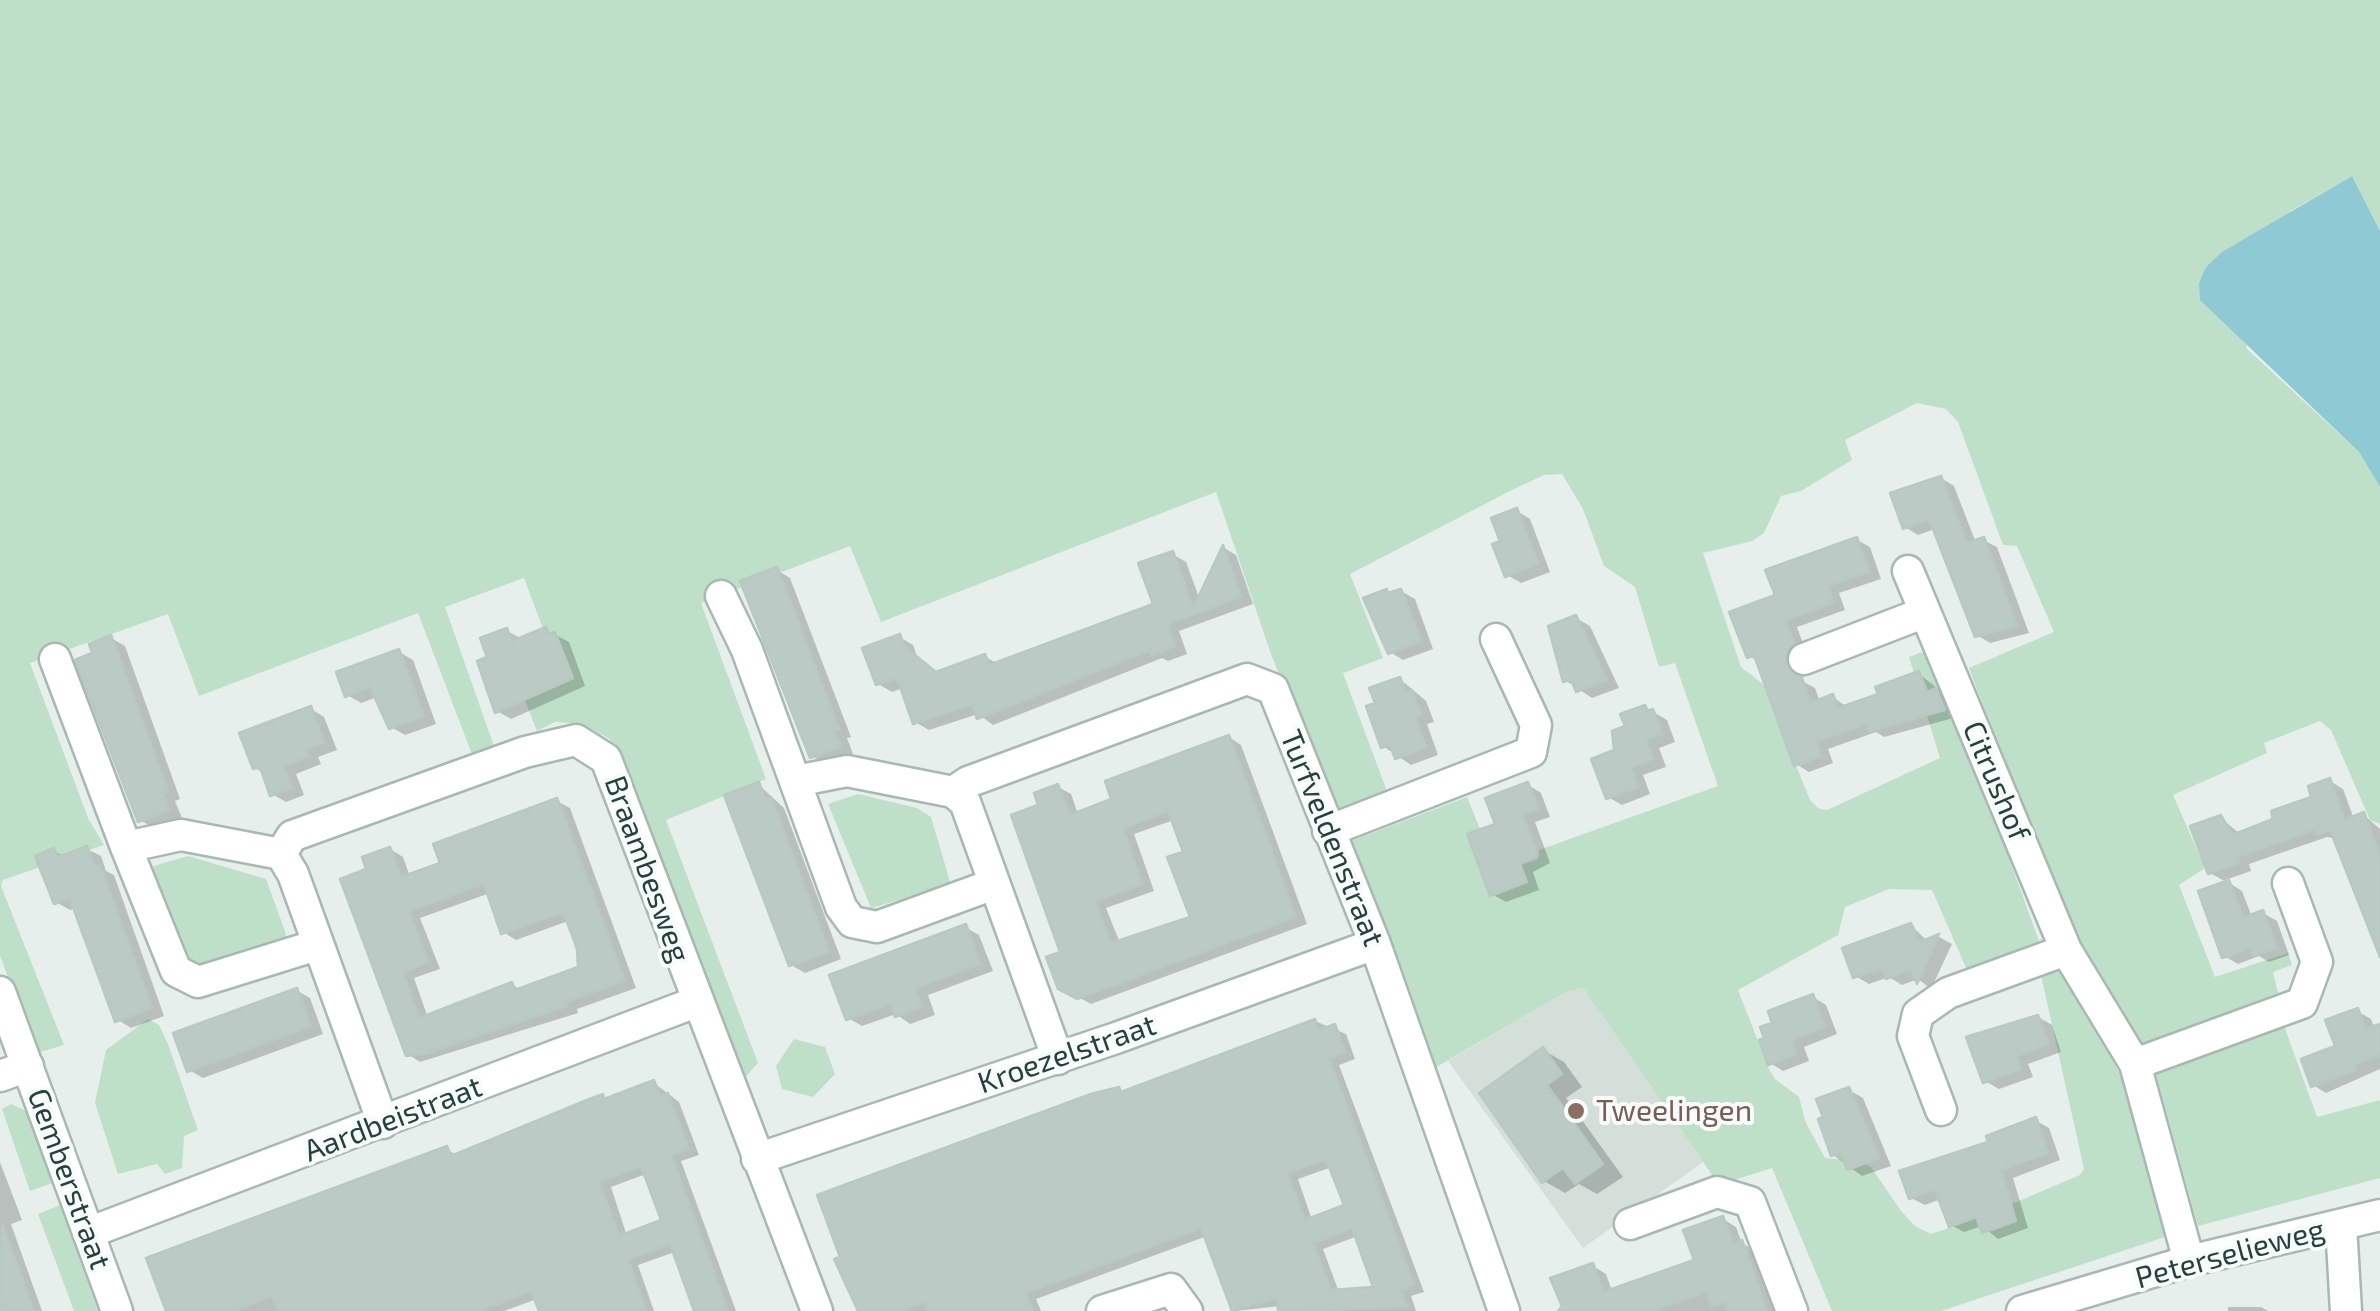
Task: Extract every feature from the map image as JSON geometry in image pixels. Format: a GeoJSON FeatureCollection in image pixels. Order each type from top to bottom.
{"type":"FeatureCollection","features":[{"type":"Feature","properties":{"kind":"street","name":"Citrushof"},"geometry":{"type":"LineString","coordinates":[[1908,571],[2066,950],[2135,1064],[2189,1261]]}},
{"type":"Feature","properties":{"kind":"street"},"geometry":{"type":"LineString","coordinates":[[721,596],[747,650],[841,908],[852,922],[877,927],[994,884]]}},
{"type":"Feature","properties":{"kind":"street"},"geometry":{"type":"LineString","coordinates":[[1804,659],[1923,613]]}},
{"type":"Feature","properties":{"kind":"street"},"geometry":{"type":"LineString","coordinates":[[1328,831],[1531,752],[1536,726],[1496,639]]}},
{"type":"Feature","properties":{"kind":"street"},"geometry":{"type":"LineString","coordinates":[[55,659],[176,971],[198,982],[317,945]]}},
{"type":"Feature","properties":{"kind":"street","name":"Turfveldenstraat"},"geometry":{"type":"LineString","coordinates":[[953,792],[968,782],[1246,679],[1273,689],[1375,944],[1504,1311]]}},
{"type":"Feature","properties":{"kind":"street","name":"Braambesweg"},"geometry":{"type":"LineString","coordinates":[[280,854],[292,836],[525,752],[576,740],[606,760],[818,1311]]}},
{"type":"Feature","properties":{"kind":"street"},"geometry":{"type":"LineString","coordinates":[[796,781],[847,771],[953,792],[966,802],[1058,1058]]}},
{"type":"Feature","properties":{"kind":"street"},"geometry":{"type":"LineString","coordinates":[[126,847],[181,835],[280,854],[293,874],[384,1123]]}},
{"type":"Feature","properties":{"kind":"street"},"geometry":{"type":"LineString","coordinates":[[2135,1064],[2302,1003],[2317,962],[2288,883]]}},
{"type":"Feature","properties":{"kind":"street","name":"Kroezelstraat"},"geometry":{"type":"LineString","coordinates":[[757,1159],[1058,1058],[1375,944]]}},
{"type":"Feature","properties":{"kind":"street"},"geometry":{"type":"LineString","coordinates":[[1941,1110],[1913,1036],[1918,1014],[1948,993],[2066,950]]}},
{"type":"Feature","properties":{"kind":"street","name":"Gemberstraat"},"geometry":{"type":"LineString","coordinates":[[0,992],[14,1070],[88,1233],[117,1311]]}},
{"type":"Feature","properties":{"kind":"street","name":"Aardbeistraat"},"geometry":{"type":"LineString","coordinates":[[88,1233],[696,1002]]}},
{"type":"Feature","properties":{"kind":"street"},"geometry":{"type":"LineString","coordinates":[[1630,1224],[1716,1192],[1750,1202],[1792,1311]]}},
{"type":"Feature","properties":{"kind":"street","name":"Peterselieweg"},"geometry":{"type":"LineString","coordinates":[[2022,1311],[2189,1261],[2380,1214]]}},
{"type":"Feature","properties":{"kind":"street"},"geometry":{"type":"LineString","coordinates":[[2341,1225],[2346,1311]]}},
{"type":"Feature","properties":{"kind":"street"},"geometry":{"type":"LineString","coordinates":[[1102,1311],[1171,1289],[1187,1311]]}},
{"type":"Feature","properties":{"kind":"shaded area","name":"Tweelingen"},"geometry":{"type":"Polygon","coordinates":[[[1583,988],[1703,1162],[1583,1248],[1448,1061],[1566,992],[1583,988]]]}},
{"type":"Feature","properties":{"kind":"green space"},"geometry":{"type":"Polygon","coordinates":[[[0,0],[2380,0],[2380,231],[2352,176],[2289,212],[2246,348],[2359,452],[2380,487],[2380,824],[2370,820],[2331,730],[2320,721],[2264,743],[2267,753],[2173,795],[2205,868],[2179,885],[2215,977],[2288,953],[2292,965],[2273,972],[2278,993],[2139,1046],[2063,918],[1969,668],[2054,632],[2017,546],[2003,545],[1958,422],[1946,409],[1917,403],[1845,440],[1852,460],[1801,491],[1781,496],[1764,533],[1752,541],[1703,553],[1741,667],[1763,684],[1810,800],[1819,809],[1827,810],[1940,758],[1909,657],[1933,648],[2039,941],[1967,970],[1932,890],[1889,889],[1845,907],[1838,935],[1738,990],[1769,1069],[1775,1079],[1799,1097],[1805,1121],[1825,1158],[1860,1161],[1871,1167],[1901,1211],[1915,1226],[1931,1234],[2080,1175],[2084,1169],[2040,971],[2055,964],[2124,1080],[2168,1236],[1941,1311],[1832,1311],[1772,1168],[1719,1185],[1583,988],[1566,992],[1433,1069],[1346,843],[1467,797],[1498,873],[1538,859],[1539,850],[1718,786],[1675,663],[1659,667],[1635,587],[1604,566],[1583,509],[1562,474],[1544,475],[1512,490],[1350,574],[1383,658],[1343,673],[1389,797],[1335,815],[1271,654],[1216,492],[881,622],[850,546],[701,603],[766,779],[666,820],[758,1063],[742,1081],[610,739],[582,724],[555,722],[537,731],[517,680],[556,664],[524,578],[445,607],[495,749],[473,757],[418,613],[199,696],[168,614],[30,663],[88,818],[104,845],[3,880],[1,886],[64,1045],[37,1053],[0,956],[0,0]]]}},
{"type":"Feature","properties":{"kind":"green space"},"geometry":{"type":"Polygon","coordinates":[[[858,794],[917,808],[931,817],[951,885],[871,908],[828,804],[858,794]]]}},
{"type":"Feature","properties":{"kind":"green space"},"geometry":{"type":"Polygon","coordinates":[[[188,856],[266,879],[286,934],[283,943],[200,969],[184,962],[147,868],[188,856]]]}},
{"type":"Feature","properties":{"kind":"green space"},"geometry":{"type":"Polygon","coordinates":[[[148,1019],[159,1025],[168,1044],[198,1130],[184,1136],[182,1168],[165,1174],[157,1164],[118,1174],[95,1103],[106,1050],[148,1019]]]}},
{"type":"Feature","properties":{"kind":"green space"},"geometry":{"type":"Polygon","coordinates":[[[2283,1023],[2317,1117],[2380,1100],[2380,1178],[2198,1226],[2155,1070],[2283,1023]]]}},
{"type":"Feature","properties":{"kind":"green space"},"geometry":{"type":"Polygon","coordinates":[[[794,1039],[825,1047],[835,1074],[813,1097],[782,1089],[776,1066],[794,1039]]]}},
{"type":"Feature","properties":{"kind":"green space"},"geometry":{"type":"Polygon","coordinates":[[[11,1104],[26,1111],[53,1183],[30,1191],[2,1109],[11,1104]]]}},
{"type":"Feature","properties":{"kind":"green space"},"geometry":{"type":"Polygon","coordinates":[[[60,1205],[98,1311],[74,1311],[38,1214],[60,1205]]]}},
{"type":"Feature","properties":{"kind":"water"},"geometry":{"type":"Polygon","coordinates":[[[2352,176],[2380,231],[2380,487],[2359,452],[2200,300],[2199,283],[2206,267],[2222,252],[2352,176]]]}},
{"type":"Feature","properties":{"kind":"building"},"geometry":{"type":"Polygon","coordinates":[[[1941,476],[1967,543],[1984,537],[2017,626],[1975,637],[1929,519],[1903,529],[1890,493],[1941,476]]]}},
{"type":"Feature","properties":{"kind":"building"},"geometry":{"type":"Polygon","coordinates":[[[1517,508],[1538,564],[1505,577],[1492,544],[1500,541],[1491,518],[1517,508]]]}},
{"type":"Feature","properties":{"kind":"building"},"geometry":{"type":"Polygon","coordinates":[[[1857,537],[1869,572],[1828,586],[1833,603],[1785,620],[1794,643],[1786,655],[1787,667],[1802,677],[1810,703],[1833,694],[1838,708],[1878,694],[1875,687],[1919,671],[1927,692],[1936,688],[1945,710],[1869,731],[1866,724],[1816,742],[1821,756],[1794,766],[1754,655],[1747,658],[1729,612],[1775,595],[1765,570],[1857,537]]]}},
{"type":"Feature","properties":{"kind":"building"},"geometry":{"type":"Polygon","coordinates":[[[1223,545],[1241,597],[1167,624],[1175,646],[1152,655],[1150,650],[977,719],[972,704],[913,724],[897,678],[876,685],[862,648],[900,634],[904,646],[936,672],[985,654],[989,665],[1153,604],[1138,563],[1173,551],[1193,608],[1223,545]]]}},
{"type":"Feature","properties":{"kind":"building"},"geometry":{"type":"Polygon","coordinates":[[[777,567],[839,729],[835,731],[841,747],[810,758],[740,581],[777,567]]]}},
{"type":"Feature","properties":{"kind":"building"},"geometry":{"type":"Polygon","coordinates":[[[1387,589],[1388,593],[1401,589],[1421,641],[1388,654],[1363,598],[1387,589]]]}},
{"type":"Feature","properties":{"kind":"building"},"geometry":{"type":"Polygon","coordinates":[[[1576,615],[1607,680],[1576,692],[1571,679],[1563,682],[1548,626],[1576,615]]]}},
{"type":"Feature","properties":{"kind":"building"},"geometry":{"type":"Polygon","coordinates":[[[546,627],[549,634],[555,632],[573,678],[495,713],[477,661],[487,657],[480,638],[507,628],[512,641],[546,627]]]}},
{"type":"Feature","properties":{"kind":"building"},"geometry":{"type":"Polygon","coordinates":[[[111,635],[168,792],[163,793],[169,810],[138,822],[75,660],[92,653],[89,644],[111,635]]]}},
{"type":"Feature","properties":{"kind":"building"},"geometry":{"type":"Polygon","coordinates":[[[399,649],[424,716],[389,729],[370,687],[345,697],[336,672],[399,649]]]}},
{"type":"Feature","properties":{"kind":"building"},"geometry":{"type":"Polygon","coordinates":[[[1400,677],[1406,692],[1412,690],[1421,715],[1415,717],[1426,747],[1395,759],[1390,744],[1381,748],[1366,706],[1375,703],[1369,688],[1400,677]]]}},
{"type":"Feature","properties":{"kind":"building"},"geometry":{"type":"Polygon","coordinates":[[[1645,705],[1648,711],[1653,709],[1662,734],[1646,740],[1653,759],[1631,767],[1638,787],[1606,799],[1591,759],[1614,750],[1612,731],[1625,726],[1620,714],[1645,705]]]}},
{"type":"Feature","properties":{"kind":"building"},"geometry":{"type":"Polygon","coordinates":[[[311,706],[324,743],[306,749],[309,756],[284,766],[292,788],[270,796],[260,767],[253,769],[239,733],[311,706]]]}},
{"type":"Feature","properties":{"kind":"building"},"geometry":{"type":"Polygon","coordinates":[[[1229,735],[1296,917],[1077,999],[1058,989],[1046,957],[1060,952],[1011,815],[1038,805],[1034,793],[1058,784],[1070,815],[1111,799],[1105,781],[1229,735]],[[1168,811],[1123,828],[1142,884],[1095,901],[1111,943],[1190,917],[1167,857],[1183,852],[1168,811]]]}},
{"type":"Feature","properties":{"kind":"building"},"geometry":{"type":"Polygon","coordinates":[[[2330,778],[2344,820],[2364,812],[2380,856],[2380,957],[2330,830],[2318,834],[2316,829],[2237,857],[2239,863],[2208,874],[2190,826],[2221,815],[2232,835],[2273,819],[2271,811],[2311,797],[2308,786],[2330,778]]]}},
{"type":"Feature","properties":{"kind":"building"},"geometry":{"type":"Polygon","coordinates":[[[759,782],[765,799],[771,797],[829,952],[789,966],[724,795],[759,782]]]}},
{"type":"Feature","properties":{"kind":"building"},"geometry":{"type":"Polygon","coordinates":[[[1528,782],[1538,809],[1522,815],[1538,855],[1520,864],[1527,882],[1490,896],[1467,834],[1495,824],[1485,798],[1528,782]]]}},
{"type":"Feature","properties":{"kind":"building"},"geometry":{"type":"Polygon","coordinates":[[[557,798],[625,981],[565,1002],[567,1006],[427,1053],[406,1056],[340,879],[366,869],[362,857],[390,847],[401,877],[440,863],[433,844],[557,798]],[[484,884],[409,911],[428,962],[403,972],[419,1018],[512,982],[515,990],[578,967],[577,948],[563,912],[501,934],[484,884]]]}},
{"type":"Feature","properties":{"kind":"building"},"geometry":{"type":"Polygon","coordinates":[[[87,846],[95,867],[100,865],[152,1008],[115,1022],[70,899],[54,904],[35,856],[54,848],[58,857],[87,846]]]}},
{"type":"Feature","properties":{"kind":"building"},"geometry":{"type":"Polygon","coordinates":[[[2229,880],[2243,918],[2263,910],[2277,948],[2253,956],[2250,948],[2222,958],[2198,891],[2229,880]]]}},
{"type":"Feature","properties":{"kind":"building"},"geometry":{"type":"Polygon","coordinates":[[[1911,923],[1920,942],[1939,934],[1917,984],[1911,969],[1886,979],[1882,968],[1853,978],[1842,948],[1911,923]]]}},
{"type":"Feature","properties":{"kind":"building"},"geometry":{"type":"Polygon","coordinates":[[[966,924],[980,964],[915,988],[922,1007],[895,1017],[890,1004],[846,1020],[829,975],[966,924]]]}},
{"type":"Feature","properties":{"kind":"building"},"geometry":{"type":"Polygon","coordinates":[[[297,988],[311,1026],[187,1072],[173,1033],[297,988]]]}},
{"type":"Feature","properties":{"kind":"building"},"geometry":{"type":"Polygon","coordinates":[[[1813,994],[1825,1027],[1791,1040],[1796,1054],[1768,1065],[1759,1040],[1764,1038],[1760,1027],[1772,1023],[1768,1011],[1813,994]]]}},
{"type":"Feature","properties":{"kind":"building"},"geometry":{"type":"Polygon","coordinates":[[[2358,1008],[2365,1029],[2380,1024],[2380,1055],[2353,1065],[2355,1070],[2311,1087],[2301,1059],[2335,1046],[2325,1020],[2358,1008]]]}},
{"type":"Feature","properties":{"kind":"building"},"geometry":{"type":"Polygon","coordinates":[[[2038,1015],[2049,1044],[2016,1056],[2021,1069],[1983,1083],[1966,1037],[2038,1015]]]}},
{"type":"Feature","properties":{"kind":"building"},"geometry":{"type":"Polygon","coordinates":[[[1315,1019],[1319,1030],[1335,1024],[1345,1052],[1329,1058],[1414,1285],[1401,1290],[1407,1307],[1278,1311],[1277,1298],[1232,1311],[1201,1228],[1026,1293],[1033,1311],[928,1311],[925,1302],[902,1311],[858,1311],[834,1259],[840,1257],[817,1195],[1091,1094],[1119,1087],[1121,1092],[1315,1019]],[[1326,1159],[1287,1173],[1305,1220],[1344,1205],[1326,1159]],[[1352,1228],[1313,1243],[1331,1290],[1373,1287],[1352,1228]]]}},
{"type":"Feature","properties":{"kind":"building"},"geometry":{"type":"Polygon","coordinates":[[[1543,1047],[1562,1074],[1547,1085],[1603,1164],[1575,1184],[1563,1168],[1542,1183],[1479,1093],[1543,1047]]]}},
{"type":"Feature","properties":{"kind":"building"},"geometry":{"type":"Polygon","coordinates":[[[654,1080],[660,1096],[668,1093],[689,1149],[671,1155],[728,1311],[694,1311],[670,1244],[628,1259],[646,1311],[539,1311],[531,1291],[479,1311],[278,1311],[272,1296],[234,1311],[166,1311],[146,1258],[447,1146],[451,1156],[603,1094],[604,1099],[654,1080]],[[641,1166],[599,1182],[619,1236],[661,1220],[641,1166]]]}},
{"type":"Feature","properties":{"kind":"building"},"geometry":{"type":"Polygon","coordinates":[[[1849,1087],[1879,1158],[1847,1170],[1840,1153],[1831,1156],[1818,1119],[1823,1117],[1816,1099],[1849,1087]]]}},
{"type":"Feature","properties":{"kind":"building"},"geometry":{"type":"Polygon","coordinates":[[[2036,1117],[2048,1153],[2001,1170],[2016,1221],[1982,1233],[1976,1217],[1949,1227],[1935,1190],[1909,1199],[1899,1171],[1988,1142],[1986,1136],[2036,1117]]]}},
{"type":"Feature","properties":{"kind":"building"},"geometry":{"type":"Polygon","coordinates":[[[1723,1216],[1733,1244],[1742,1240],[1767,1311],[1728,1311],[1725,1302],[1711,1307],[1706,1292],[1653,1311],[1558,1311],[1562,1306],[1550,1278],[1593,1263],[1603,1292],[1694,1260],[1683,1230],[1723,1216]]]}},
{"type":"Feature","properties":{"kind":"building"},"geometry":{"type":"Polygon","coordinates":[[[2,1224],[20,1272],[34,1311],[0,1311],[2,1224]]]}},
{"type":"Feature","properties":{"kind":"place","name":"Tweelingen"},"geometry":{"type":"Point","coordinates":[1576,1111]}}]}
